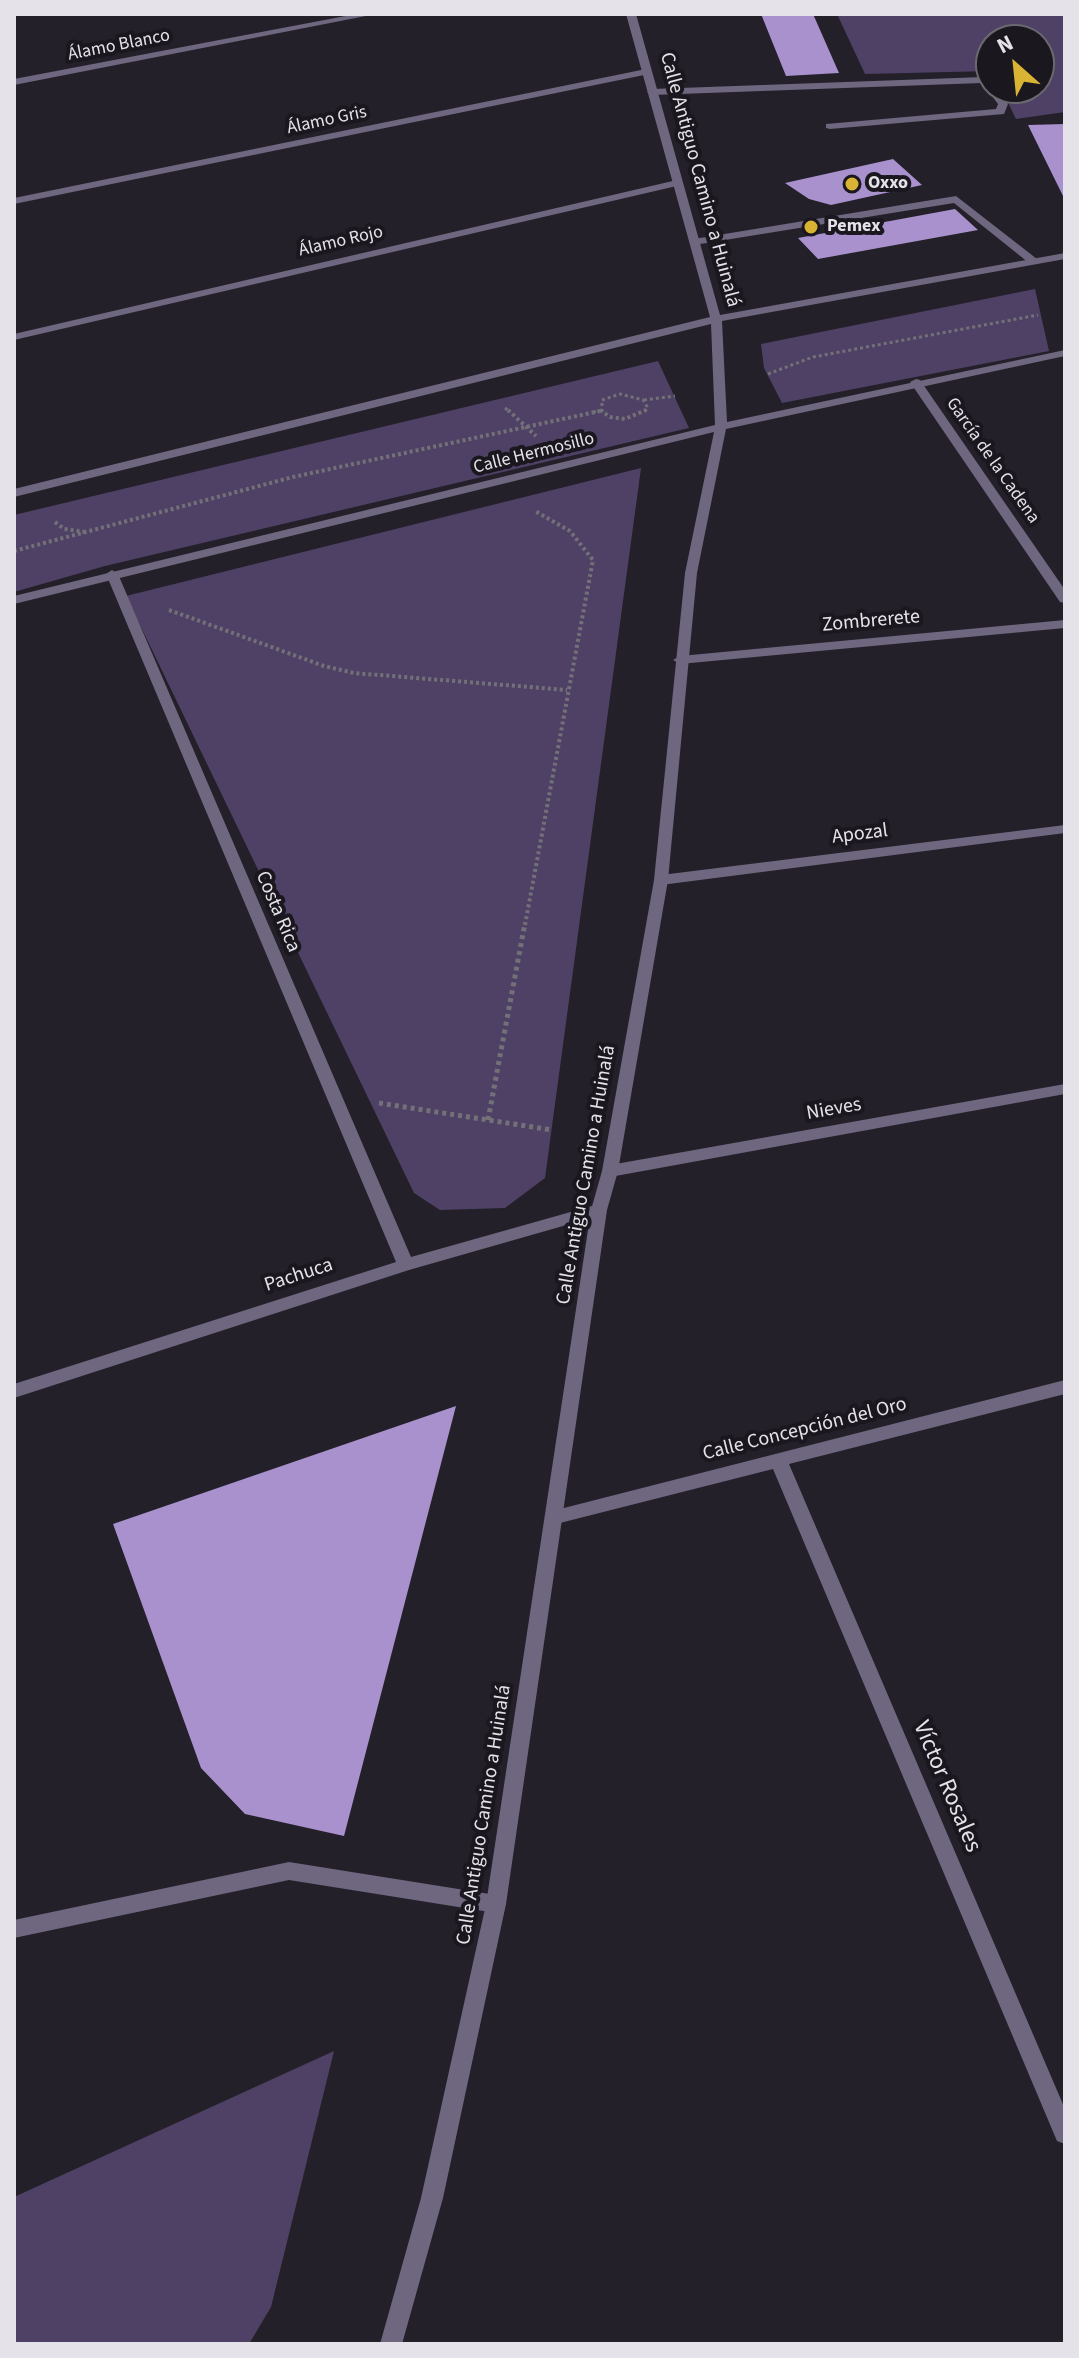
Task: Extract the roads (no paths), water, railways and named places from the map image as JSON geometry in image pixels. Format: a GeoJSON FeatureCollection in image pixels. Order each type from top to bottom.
{"type":"FeatureCollection","features":[{"type":"Feature","properties":{"kind":"street","name":"Álamo Blanco"},"geometry":{"type":"LineString","coordinates":[[14,82],[371,14]]}},
{"type":"Feature","properties":{"kind":"street","name":"Calle Antiguo Camino a Huinalá"},"geometry":{"type":"LineString","coordinates":[[391,2344],[432,2198],[496,1904],[556,1517],[599,1210],[610,1171],[661,880],[680,660],[691,573],[721,427],[716,319],[631,14]]}},
{"type":"Feature","properties":{"kind":"street","name":"Álamo Gris"},"geometry":{"type":"LineString","coordinates":[[14,201],[646,72]]}},
{"type":"Feature","properties":{"kind":"street"},"geometry":{"type":"LineString","coordinates":[[652,92],[975,80]]}},
{"type":"Feature","properties":{"kind":"street"},"geometry":{"type":"LineString","coordinates":[[830,126],[1000,112],[1003,104]]}},
{"type":"Feature","properties":{"kind":"street","name":"Álamo Rojo"},"geometry":{"type":"LineString","coordinates":[[14,337],[677,183]]}},
{"type":"Feature","properties":{"kind":"street"},"geometry":{"type":"LineString","coordinates":[[694,242],[956,199],[1033,261]]}},
{"type":"Feature","properties":{"kind":"street"},"geometry":{"type":"LineString","coordinates":[[14,493],[716,319],[1062,256],[1065,273]]}},
{"type":"Feature","properties":{"kind":"street","name":"Calle Hermosillo"},"geometry":{"type":"LineString","coordinates":[[14,600],[721,427],[916,382],[1065,353]]}},
{"type":"Feature","properties":{"kind":"street","name":"García de la Cadena"},"geometry":{"type":"LineString","coordinates":[[916,382],[1065,599]]}},
{"type":"Feature","properties":{"kind":"street","name":"Costa Rica"},"geometry":{"type":"LineString","coordinates":[[112,574],[406,1265]]}},
{"type":"Feature","properties":{"kind":"street","name":"Zombrerete"},"geometry":{"type":"LineString","coordinates":[[680,660],[1065,624]]}},
{"type":"Feature","properties":{"kind":"street","name":"Apozal"},"geometry":{"type":"LineString","coordinates":[[661,880],[1065,829]]}},
{"type":"Feature","properties":{"kind":"street","name":"Nieves"},"geometry":{"type":"LineString","coordinates":[[610,1171],[1065,1089]]}},
{"type":"Feature","properties":{"kind":"street","name":"Pachuca"},"geometry":{"type":"LineString","coordinates":[[14,1391],[406,1265],[599,1210]]}},
{"type":"Feature","properties":{"kind":"street","name":"Calle Concepción del Oro"},"geometry":{"type":"LineString","coordinates":[[556,1517],[1065,1387]]}},
{"type":"Feature","properties":{"kind":"street","name":"Víctor Rosales"},"geometry":{"type":"LineString","coordinates":[[778,1460],[1065,2134]]}},
{"type":"Feature","properties":{"kind":"street"},"geometry":{"type":"LineString","coordinates":[[14,1929],[289,1871],[496,1904]]}},
{"type":"Feature","properties":{"kind":"place","name":"Oxxo"},"geometry":{"type":"Point","coordinates":[852,184]}},
{"type":"Feature","properties":{"kind":"place","name":"Pemex"},"geometry":{"type":"Point","coordinates":[811,227]}}]}
